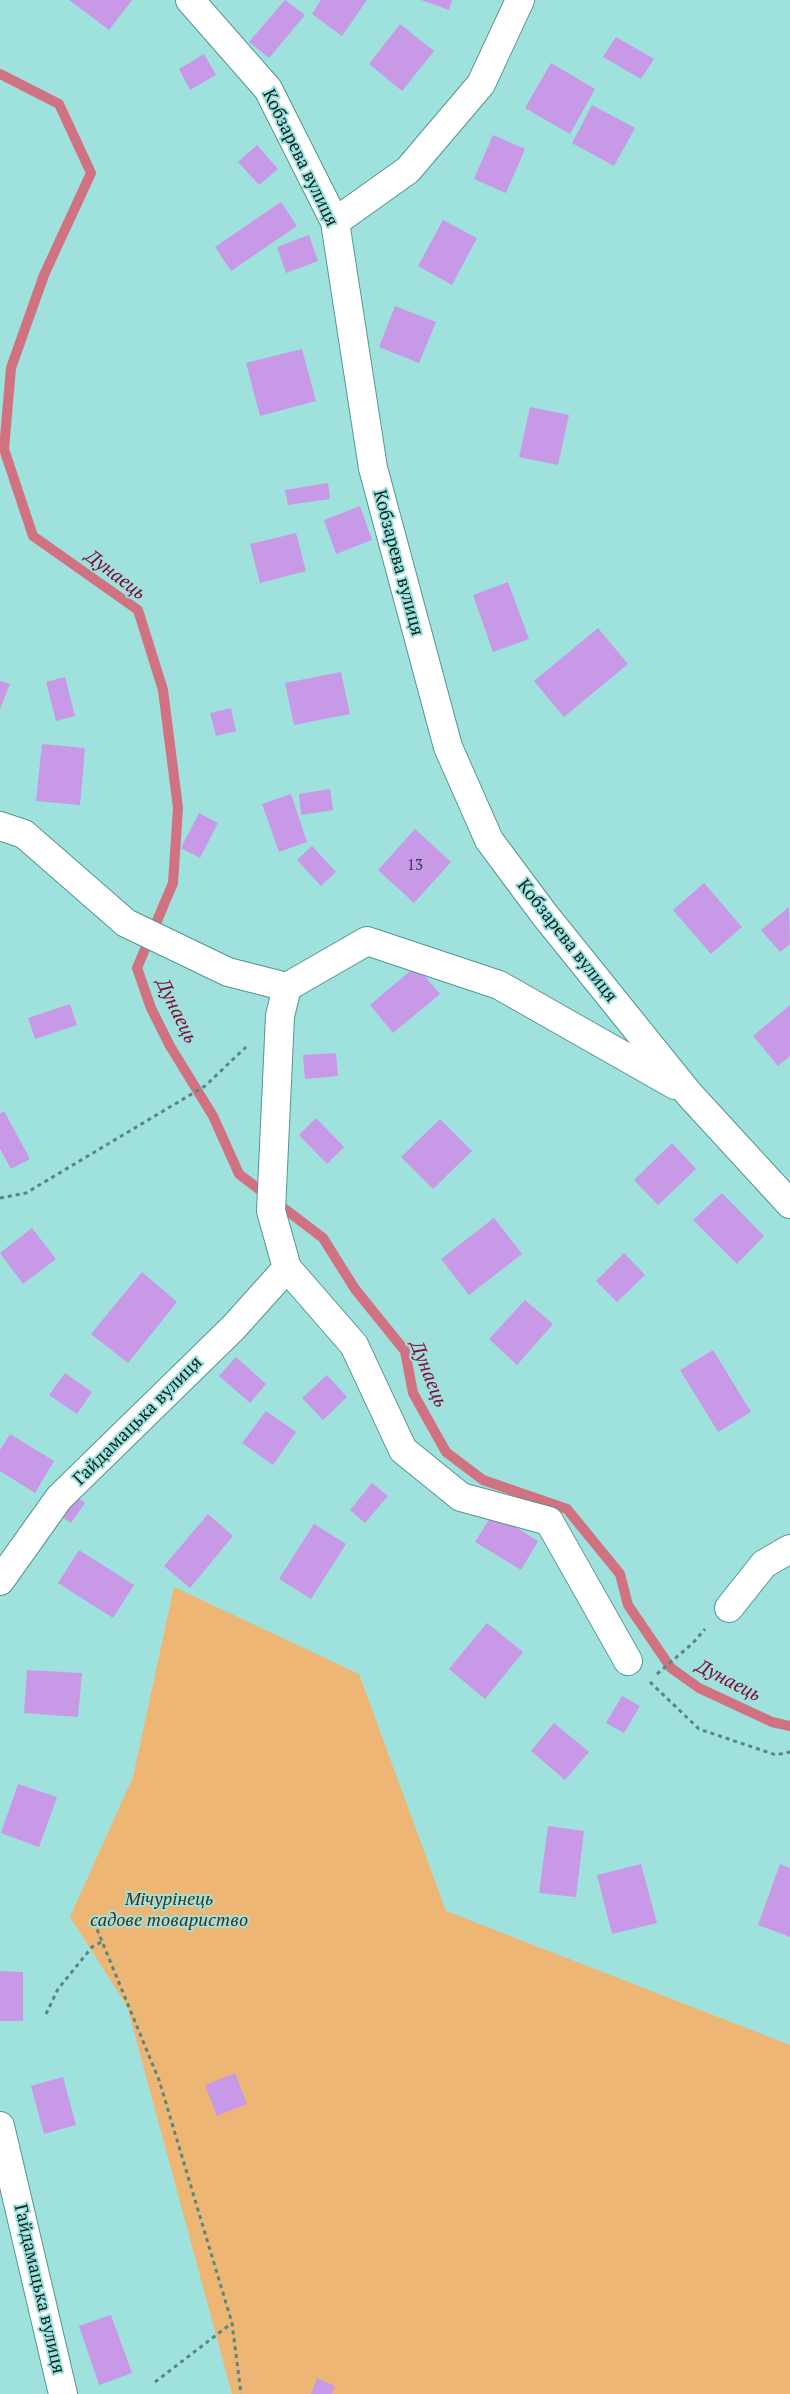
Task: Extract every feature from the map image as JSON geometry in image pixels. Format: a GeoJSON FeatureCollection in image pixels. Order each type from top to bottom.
{"type":"FeatureCollection","features":[{"type":"Feature","properties":{"kind":"street","name":"Кобзарева вулиця"},"geometry":{"type":"LineString","coordinates":[[190,0],[268,89],[335,222],[373,468],[448,747],[489,840],[544,914],[689,1094]]}},
{"type":"Feature","properties":{"kind":"street"},"geometry":{"type":"LineString","coordinates":[[335,222],[408,170],[481,84],[520,0]]}},
{"type":"Feature","properties":{"kind":"street"},"geometry":{"type":"LineString","coordinates":[[0,826],[24,834],[126,923],[228,972],[287,987],[367,941],[499,985],[689,1094],[790,1204]]}},
{"type":"Feature","properties":{"kind":"street"},"geometry":{"type":"LineString","coordinates":[[287,987],[280,1016],[271,1211],[287,1268],[354,1345],[403,1450],[461,1497],[548,1521],[628,1661]]}},
{"type":"Feature","properties":{"kind":"street","name":"Гайдамацька вулиця"},"geometry":{"type":"LineString","coordinates":[[0,1581],[59,1498],[233,1328],[287,1268]]}},
{"type":"Feature","properties":{"kind":"street"},"geometry":{"type":"LineString","coordinates":[[729,1608],[764,1564],[790,1549]]}},
{"type":"Feature","properties":{"kind":"street","name":"Гайдамацька вулиця"},"geometry":{"type":"LineString","coordinates":[[0,2126],[64,2394]]}},
{"type":"Feature","properties":{"kind":"path"},"geometry":{"type":"LineString","coordinates":[[0,1198],[26,1193],[205,1086],[280,1016]]}},
{"type":"Feature","properties":{"kind":"path"},"geometry":{"type":"LineString","coordinates":[[657,1675],[693,1643]]}},
{"type":"Feature","properties":{"kind":"path"},"geometry":{"type":"LineString","coordinates":[[628,1661],[699,1729],[776,1755],[790,1752]]}},
{"type":"Feature","properties":{"kind":"path"},"geometry":{"type":"LineString","coordinates":[[94,1922],[159,2080],[232,2323],[241,2394]]}},
{"type":"Feature","properties":{"kind":"path"},"geometry":{"type":"LineString","coordinates":[[46,2014],[58,1989],[92,1946],[103,1941]]}},
{"type":"Feature","properties":{"kind":"path"},"geometry":{"type":"LineString","coordinates":[[155,2382],[232,2323]]}},
{"type":"Feature","properties":{"kind":"green space","name":"Мічурінець садове товариство"},"geometry":{"type":"Polygon","coordinates":[[[174,1587],[359,1674],[446,1911],[790,2045],[790,2394],[232,2394],[127,2006],[70,1917],[133,1777],[174,1587]]]}},
{"type":"Feature","properties":{"kind":"building"},"geometry":{"type":"Polygon","coordinates":[[[69,0],[132,0],[109,30],[69,0]]]}},
{"type":"Feature","properties":{"kind":"building"},"geometry":{"type":"Polygon","coordinates":[[[285,0],[305,15],[269,58],[249,42],[285,0]]]}},
{"type":"Feature","properties":{"kind":"building"},"geometry":{"type":"Polygon","coordinates":[[[321,0],[367,0],[342,36],[312,14],[321,0]]]}},
{"type":"Feature","properties":{"kind":"building"},"geometry":{"type":"Polygon","coordinates":[[[421,0],[452,0],[449,10],[421,0]]]}},
{"type":"Feature","properties":{"kind":"building"},"geometry":{"type":"Polygon","coordinates":[[[400,24],[434,51],[402,91],[369,64],[400,24]]]}},
{"type":"Feature","properties":{"kind":"building"},"geometry":{"type":"Polygon","coordinates":[[[616,37],[654,59],[641,79],[603,57],[616,37]]]}},
{"type":"Feature","properties":{"kind":"building"},"geometry":{"type":"Polygon","coordinates":[[[204,54],[216,75],[190,90],[179,69],[204,54]]]}},
{"type":"Feature","properties":{"kind":"building"},"geometry":{"type":"Polygon","coordinates":[[[551,63],[595,89],[570,134],[525,108],[551,63]]]}},
{"type":"Feature","properties":{"kind":"building"},"geometry":{"type":"Polygon","coordinates":[[[592,105],[635,128],[614,166],[572,143],[592,105]]]}},
{"type":"Feature","properties":{"kind":"building"},"geometry":{"type":"Polygon","coordinates":[[[493,135],[525,149],[506,193],[474,179],[493,135]]]}},
{"type":"Feature","properties":{"kind":"building"},"geometry":{"type":"Polygon","coordinates":[[[257,145],[278,169],[259,185],[238,162],[257,145]]]}},
{"type":"Feature","properties":{"kind":"building"},"geometry":{"type":"Polygon","coordinates":[[[281,202],[297,226],[231,271],[215,247],[281,202]]]}},
{"type":"Feature","properties":{"kind":"building"},"geometry":{"type":"Polygon","coordinates":[[[443,220],[477,238],[452,285],[418,266],[443,220]]]}},
{"type":"Feature","properties":{"kind":"building"},"geometry":{"type":"Polygon","coordinates":[[[309,235],[318,261],[286,273],[277,247],[309,235]]]}},
{"type":"Feature","properties":{"kind":"building"},"geometry":{"type":"Polygon","coordinates":[[[395,306],[436,322],[419,363],[379,347],[395,306]]]}},
{"type":"Feature","properties":{"kind":"building"},"geometry":{"type":"Polygon","coordinates":[[[302,349],[316,401],[260,416],[246,363],[302,349]]]}},
{"type":"Feature","properties":{"kind":"building"},"geometry":{"type":"Polygon","coordinates":[[[530,407],[569,415],[558,465],[519,457],[530,407]]]}},
{"type":"Feature","properties":{"kind":"building"},"geometry":{"type":"Polygon","coordinates":[[[328,483],[330,499],[288,505],[285,490],[328,483]]]}},
{"type":"Feature","properties":{"kind":"building"},"geometry":{"type":"Polygon","coordinates":[[[360,506],[372,540],[336,554],[324,520],[360,506]]]}},
{"type":"Feature","properties":{"kind":"building"},"geometry":{"type":"Polygon","coordinates":[[[296,533],[306,571],[260,583],[250,544],[296,533]]]}},
{"type":"Feature","properties":{"kind":"building"},"geometry":{"type":"Polygon","coordinates":[[[508,582],[529,639],[493,652],[473,595],[508,582]]]}},
{"type":"Feature","properties":{"kind":"building"},"geometry":{"type":"Polygon","coordinates":[[[598,628],[628,664],[564,717],[534,681],[598,628]]]}},
{"type":"Feature","properties":{"kind":"building"},"geometry":{"type":"Polygon","coordinates":[[[341,672],[350,714],[294,725],[285,683],[341,672]]]}},
{"type":"Feature","properties":{"kind":"building"},"geometry":{"type":"Polygon","coordinates":[[[65,677],[75,716],[56,721],[46,682],[65,677]]]}},
{"type":"Feature","properties":{"kind":"building"},"geometry":{"type":"Polygon","coordinates":[[[0,681],[10,684],[0,709],[0,681]]]}},
{"type":"Feature","properties":{"kind":"building"},"geometry":{"type":"Polygon","coordinates":[[[231,708],[236,731],[216,736],[210,713],[231,708]]]}},
{"type":"Feature","properties":{"kind":"building"},"geometry":{"type":"Polygon","coordinates":[[[42,744],[85,748],[80,805],[36,801],[42,744]]]}},
{"type":"Feature","properties":{"kind":"building"},"geometry":{"type":"Polygon","coordinates":[[[330,789],[333,810],[301,815],[299,794],[330,789]]]}},
{"type":"Feature","properties":{"kind":"building"},"geometry":{"type":"Polygon","coordinates":[[[291,794],[307,842],[279,852],[262,804],[291,794]]]}},
{"type":"Feature","properties":{"kind":"building"},"geometry":{"type":"Polygon","coordinates":[[[199,813],[218,823],[200,858],[181,848],[199,813]]]}},
{"type":"Feature","properties":{"kind":"building"},"geometry":{"type":"Polygon","coordinates":[[[415,829],[451,862],[414,903],[378,870],[415,829]]]}},
{"type":"Feature","properties":{"kind":"building"},"geometry":{"type":"Polygon","coordinates":[[[312,846],[336,872],[321,886],[297,860],[312,846]]]}},
{"type":"Feature","properties":{"kind":"building"},"geometry":{"type":"Polygon","coordinates":[[[704,883],[742,927],[711,954],[673,910],[704,883]]]}},
{"type":"Feature","properties":{"kind":"building"},"geometry":{"type":"Polygon","coordinates":[[[789,907],[790,944],[780,952],[761,930],[789,907]]]}},
{"type":"Feature","properties":{"kind":"building"},"geometry":{"type":"Polygon","coordinates":[[[416,966],[440,994],[393,1033],[370,1005],[416,966]]]}},
{"type":"Feature","properties":{"kind":"building"},"geometry":{"type":"Polygon","coordinates":[[[70,1004],[77,1025],[35,1039],[28,1018],[70,1004]]]}},
{"type":"Feature","properties":{"kind":"building"},"geometry":{"type":"Polygon","coordinates":[[[790,1005],[790,1056],[778,1066],[753,1036],[790,1005]]]}},
{"type":"Feature","properties":{"kind":"building"},"geometry":{"type":"Polygon","coordinates":[[[336,1053],[338,1076],[305,1079],[303,1055],[336,1053]]]}},
{"type":"Feature","properties":{"kind":"building"},"geometry":{"type":"Polygon","coordinates":[[[4,1111],[30,1159],[11,1169],[0,1149],[0,1114],[4,1111]]]}},
{"type":"Feature","properties":{"kind":"building"},"geometry":{"type":"Polygon","coordinates":[[[316,1118],[344,1147],[327,1164],[299,1135],[316,1118]]]}},
{"type":"Feature","properties":{"kind":"building"},"geometry":{"type":"Polygon","coordinates":[[[440,1119],[472,1151],[433,1189],[401,1157],[440,1119]]]}},
{"type":"Feature","properties":{"kind":"building"},"geometry":{"type":"Polygon","coordinates":[[[672,1143],[696,1169],[658,1205],[634,1180],[672,1143]]]}},
{"type":"Feature","properties":{"kind":"building"},"geometry":{"type":"Polygon","coordinates":[[[722,1193],[764,1236],[737,1264],[693,1220],[722,1193]]]}},
{"type":"Feature","properties":{"kind":"building"},"geometry":{"type":"Polygon","coordinates":[[[494,1218],[522,1254],[469,1295],[441,1259],[494,1218]]]}},
{"type":"Feature","properties":{"kind":"building"},"geometry":{"type":"Polygon","coordinates":[[[32,1228],[56,1259],[23,1284],[0,1253],[32,1228]]]}},
{"type":"Feature","properties":{"kind":"building"},"geometry":{"type":"Polygon","coordinates":[[[624,1253],[645,1275],[617,1302],[596,1281],[624,1253]]]}},
{"type":"Feature","properties":{"kind":"building"},"geometry":{"type":"Polygon","coordinates":[[[142,1272],[177,1302],[128,1363],[91,1334],[142,1272]]]}},
{"type":"Feature","properties":{"kind":"building"},"geometry":{"type":"Polygon","coordinates":[[[525,1300],[553,1324],[517,1365],[489,1339],[525,1300]]]}},
{"type":"Feature","properties":{"kind":"building"},"geometry":{"type":"Polygon","coordinates":[[[713,1350],[751,1412],[718,1432],[680,1370],[713,1350]]]}},
{"type":"Feature","properties":{"kind":"building"},"geometry":{"type":"Polygon","coordinates":[[[236,1357],[266,1384],[250,1403],[219,1376],[236,1357]]]}},
{"type":"Feature","properties":{"kind":"building"},"geometry":{"type":"Polygon","coordinates":[[[65,1373],[92,1392],[77,1414],[49,1395],[65,1373]]]}},
{"type":"Feature","properties":{"kind":"building"},"geometry":{"type":"Polygon","coordinates":[[[327,1375],[347,1397],[323,1420],[302,1398],[327,1375]]]}},
{"type":"Feature","properties":{"kind":"building"},"geometry":{"type":"Polygon","coordinates":[[[266,1411],[296,1432],[273,1465],[242,1443],[266,1411]]]}},
{"type":"Feature","properties":{"kind":"building"},"geometry":{"type":"Polygon","coordinates":[[[10,1434],[54,1461],[35,1493],[0,1471],[0,1450],[10,1434]]]}},
{"type":"Feature","properties":{"kind":"building"},"geometry":{"type":"Polygon","coordinates":[[[372,1483],[388,1496],[365,1523],[350,1510],[372,1483]]]}},
{"type":"Feature","properties":{"kind":"building"},"geometry":{"type":"Polygon","coordinates":[[[76,1496],[85,1503],[71,1523],[61,1516],[76,1496]]]}},
{"type":"Feature","properties":{"kind":"building"},"geometry":{"type":"Polygon","coordinates":[[[493,1513],[538,1541],[521,1570],[475,1542],[493,1513]]]}},
{"type":"Feature","properties":{"kind":"building"},"geometry":{"type":"Polygon","coordinates":[[[208,1514],[233,1536],[190,1588],[164,1566],[208,1514]]]}},
{"type":"Feature","properties":{"kind":"building"},"geometry":{"type":"Polygon","coordinates":[[[314,1524],[346,1544],[311,1599],[279,1579],[314,1524]]]}},
{"type":"Feature","properties":{"kind":"building"},"geometry":{"type":"Polygon","coordinates":[[[79,1550],[134,1585],[113,1618],[58,1583],[79,1550]]]}},
{"type":"Feature","properties":{"kind":"building"},"geometry":{"type":"Polygon","coordinates":[[[487,1623],[523,1652],[485,1699],[449,1669],[487,1623]]]}},
{"type":"Feature","properties":{"kind":"building"},"geometry":{"type":"Polygon","coordinates":[[[27,1670],[82,1673],[78,1717],[24,1713],[27,1670]]]}},
{"type":"Feature","properties":{"kind":"building"},"geometry":{"type":"Polygon","coordinates":[[[622,1696],[640,1706],[624,1733],[606,1723],[622,1696]]]}},
{"type":"Feature","properties":{"kind":"building"},"geometry":{"type":"Polygon","coordinates":[[[554,1723],[589,1752],[565,1780],[531,1751],[554,1723]]]}},
{"type":"Feature","properties":{"kind":"building"},"geometry":{"type":"Polygon","coordinates":[[[18,1784],[57,1797],[39,1847],[1,1833],[18,1784]]]}},
{"type":"Feature","properties":{"kind":"building"},"geometry":{"type":"Polygon","coordinates":[[[548,1826],[584,1831],[576,1897],[539,1893],[548,1826]]]}},
{"type":"Feature","properties":{"kind":"building"},"geometry":{"type":"Polygon","coordinates":[[[641,1864],[657,1923],[612,1934],[597,1875],[641,1864]]]}},
{"type":"Feature","properties":{"kind":"building"},"geometry":{"type":"Polygon","coordinates":[[[780,1864],[790,1868],[790,1937],[758,1925],[780,1864]]]}},
{"type":"Feature","properties":{"kind":"building"},"geometry":{"type":"Polygon","coordinates":[[[0,1971],[23,1972],[23,2021],[0,2021],[0,1971]]]}},
{"type":"Feature","properties":{"kind":"building"},"geometry":{"type":"Polygon","coordinates":[[[235,2073],[247,2104],[217,2116],[205,2085],[235,2073]]]}},
{"type":"Feature","properties":{"kind":"building"},"geometry":{"type":"Polygon","coordinates":[[[63,2077],[76,2125],[44,2134],[31,2086],[63,2077]]]}},
{"type":"Feature","properties":{"kind":"building"},"geometry":{"type":"Polygon","coordinates":[[[111,2315],[132,2373],[99,2385],[79,2326],[111,2315]]]}},
{"type":"Feature","properties":{"kind":"building"},"geometry":{"type":"Polygon","coordinates":[[[317,2378],[335,2386],[332,2394],[311,2394],[317,2378]]]}},
{"type":"Feature","properties":{"kind":"waterway","name":"Дунаець"},"geometry":{"type":"LineString","coordinates":[[0,74],[59,104],[91,173],[44,275],[11,368],[4,449],[33,536],[138,610],[163,690],[178,808],[173,883],[137,968],[151,1008],[170,1046],[213,1116],[239,1174],[323,1238],[355,1289],[405,1351],[413,1393],[446,1452],[483,1480],[567,1509],[620,1574],[628,1605],[671,1668],[699,1688],[772,1722],[790,1726]]}}]}
